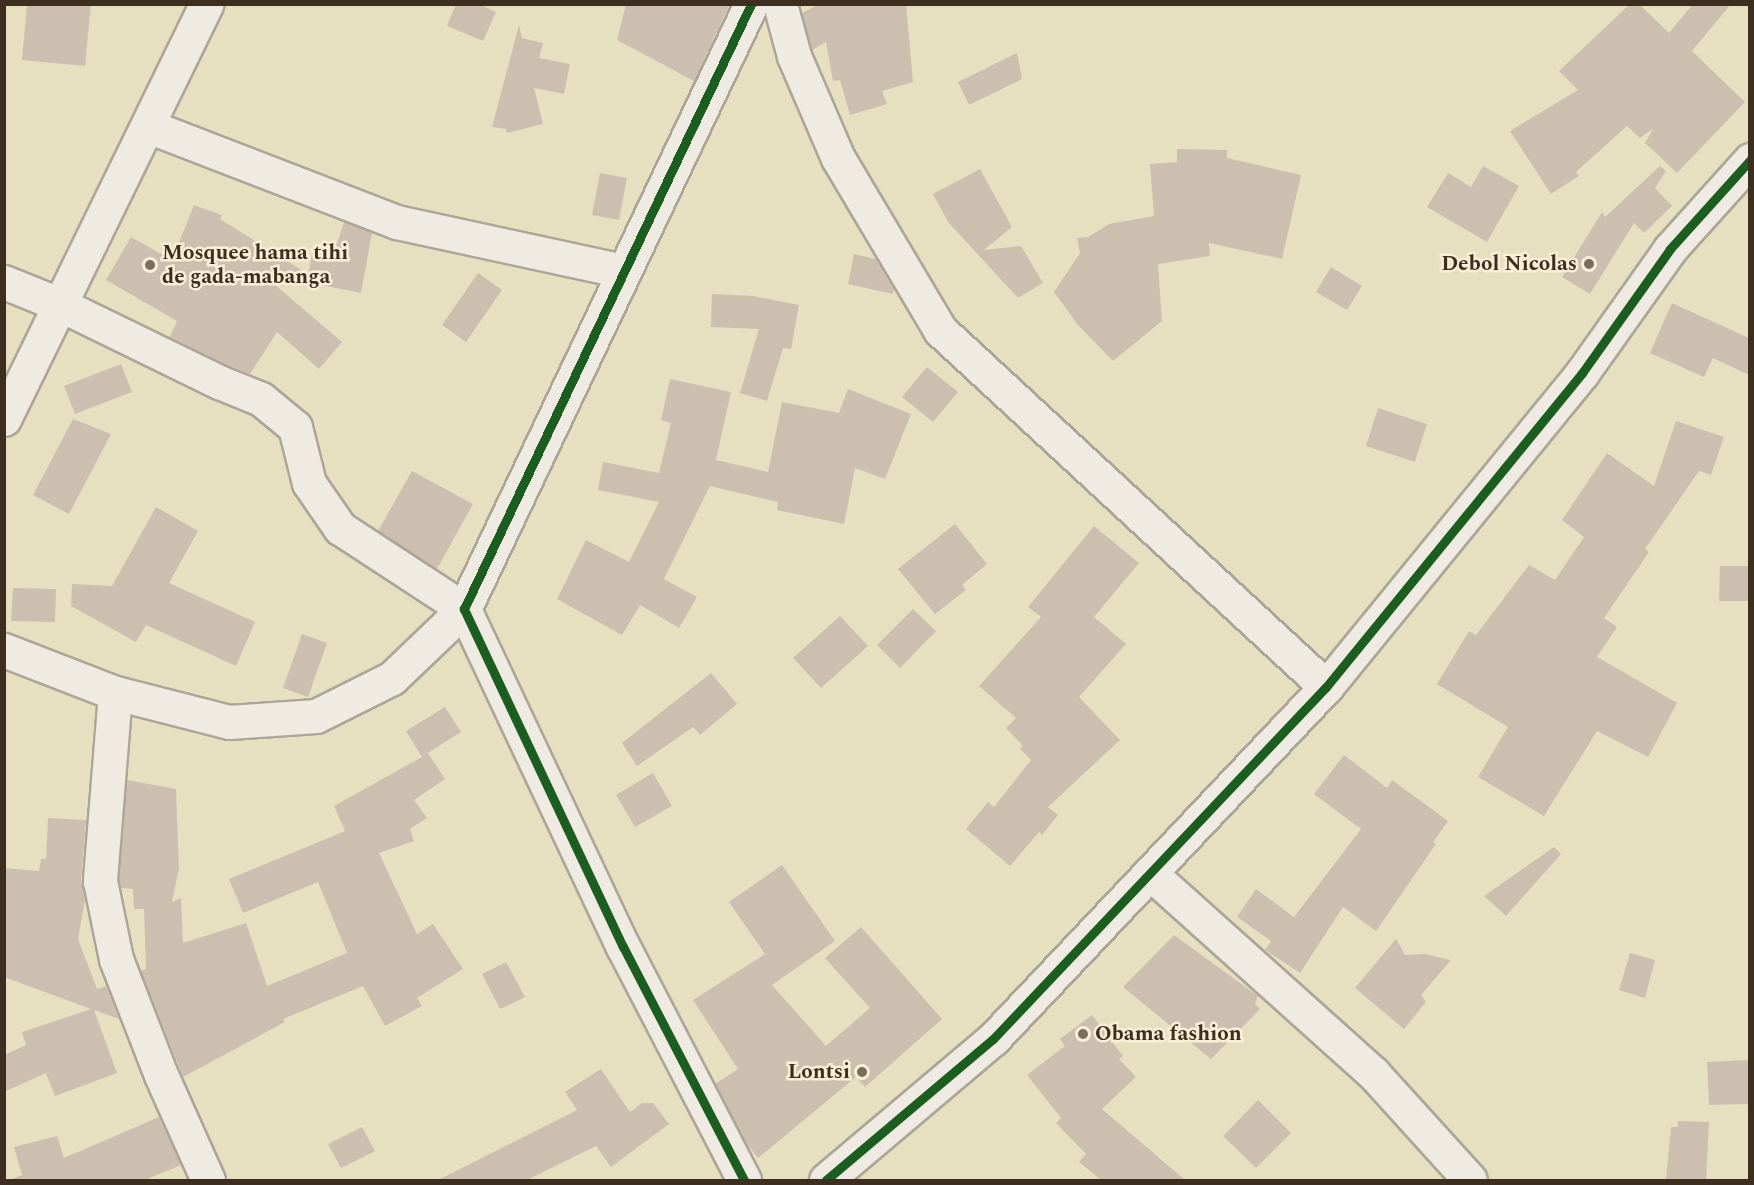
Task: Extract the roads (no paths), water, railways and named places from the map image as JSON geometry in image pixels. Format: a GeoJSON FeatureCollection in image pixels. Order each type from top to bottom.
{"type":"FeatureCollection","features":[{"type":"Feature","properties":{"kind":"street"},"geometry":{"type":"LineString","coordinates":[[5,418],[206,4]]}},
{"type":"Feature","properties":{"kind":"street"},"geometry":{"type":"LineString","coordinates":[[4,650],[115,693],[229,722],[316,716],[392,678],[464,609],[751,4]]}},
{"type":"Feature","properties":{"kind":"street"},"geometry":{"type":"LineString","coordinates":[[780,4],[794,56],[838,158],[940,330],[1326,687]]}},
{"type":"Feature","properties":{"kind":"street"},"geometry":{"type":"LineString","coordinates":[[148,126],[397,222],[624,271]]}},
{"type":"Feature","properties":{"kind":"street"},"geometry":{"type":"LineString","coordinates":[[826,1180],[993,1039],[1326,687],[1582,373],[1670,249],[1749,160]]}},
{"type":"Feature","properties":{"kind":"street"},"geometry":{"type":"LineString","coordinates":[[4,282],[61,305],[219,382],[261,399],[295,427],[309,483],[340,528],[464,609],[623,947],[744,1180]]}},
{"type":"Feature","properties":{"kind":"street"},"geometry":{"type":"LineString","coordinates":[[115,693],[100,881],[116,959],[161,1075],[208,1180]]}},
{"type":"Feature","properties":{"kind":"street"},"geometry":{"type":"LineString","coordinates":[[1150,873],[1373,1073],[1470,1180]]}},
{"type":"Feature","properties":{"kind":"place","name":"Debol Nicolas"},"geometry":{"type":"Point","coordinates":[1589,264]}},
{"type":"Feature","properties":{"kind":"place","name":"Mosquee hama tihi de gada-mabanga"},"geometry":{"type":"Point","coordinates":[150,265]}},
{"type":"Feature","properties":{"kind":"place","name":"Obama fashion"},"geometry":{"type":"Point","coordinates":[1083,1034]}},
{"type":"Feature","properties":{"kind":"place","name":"Lontsi"},"geometry":{"type":"Point","coordinates":[862,1072]}}]}
